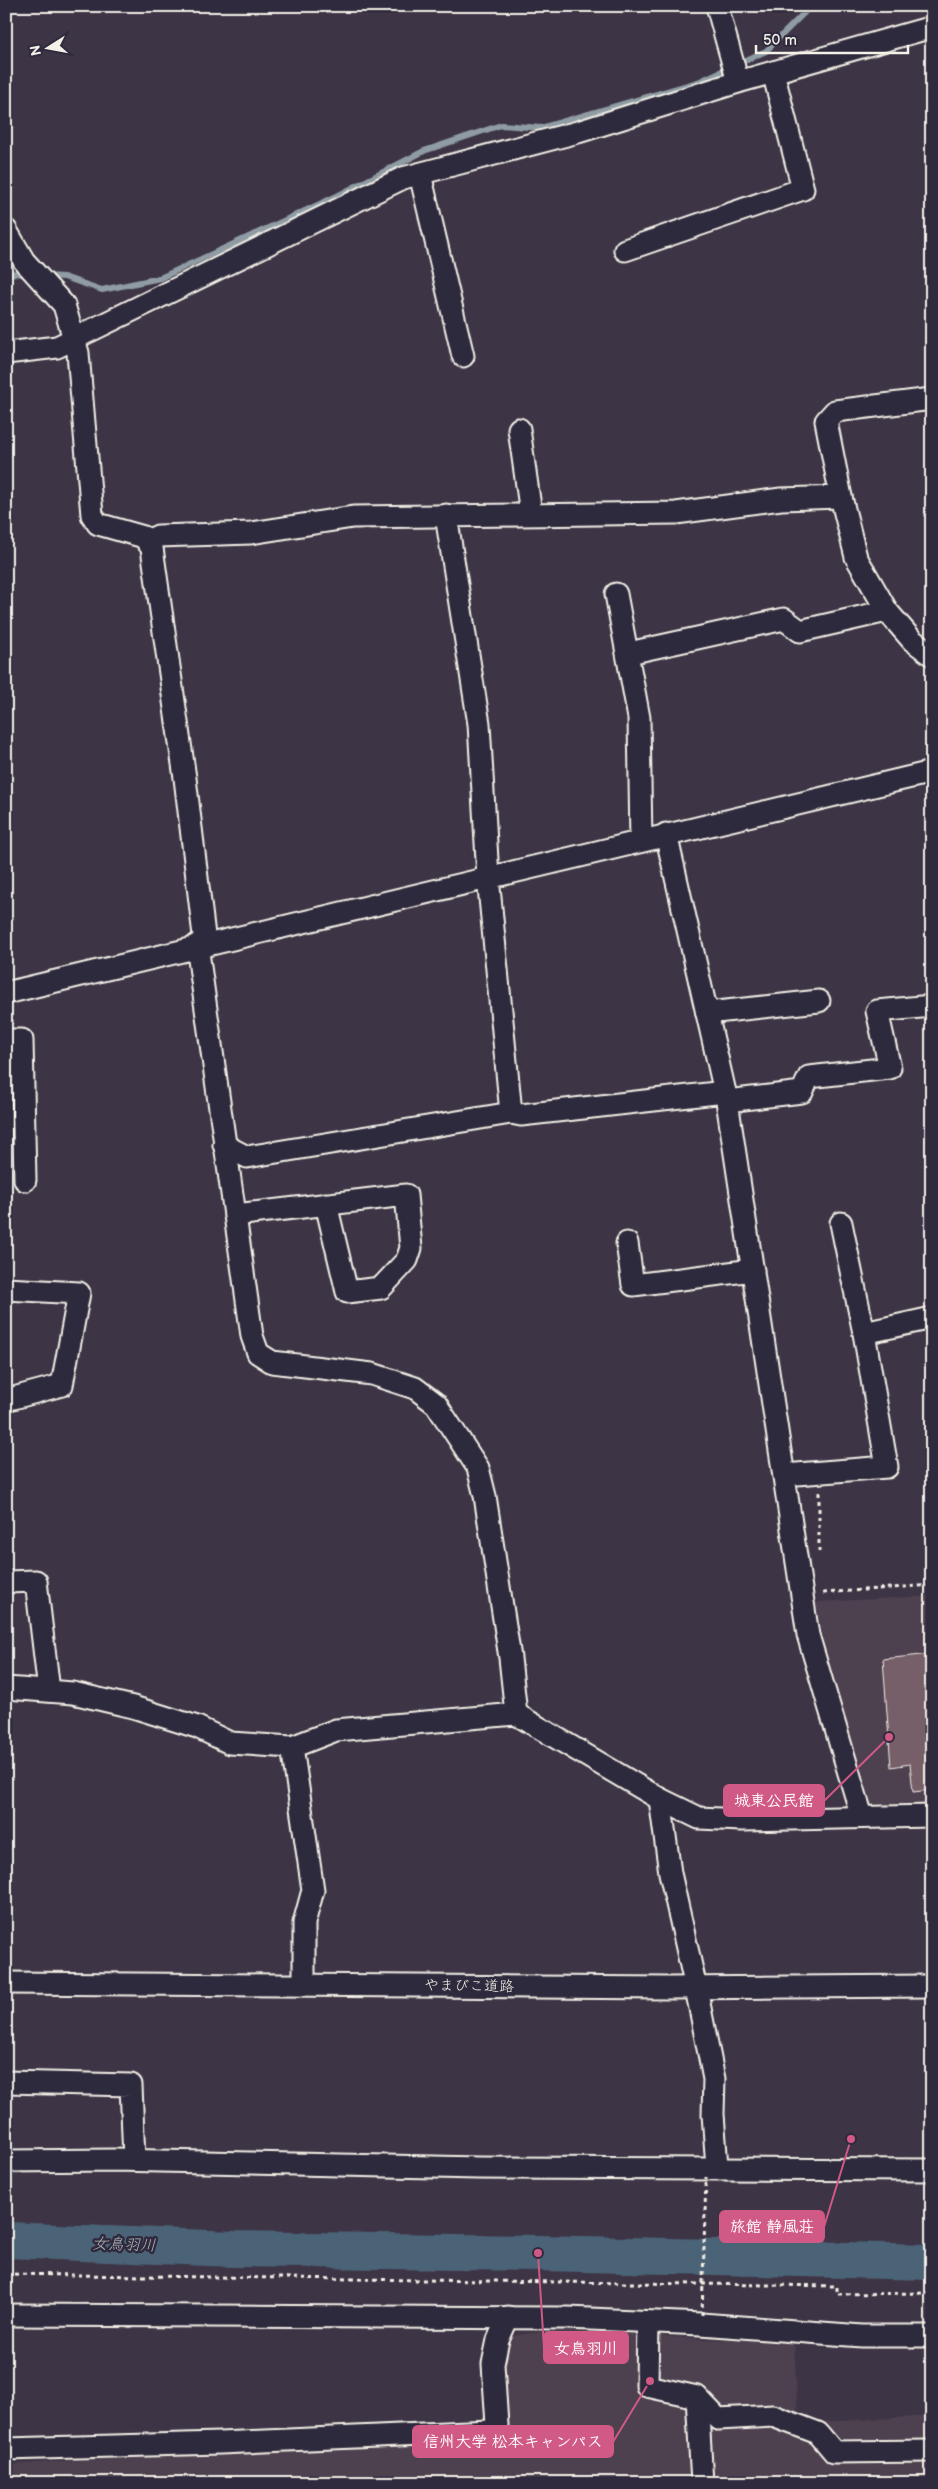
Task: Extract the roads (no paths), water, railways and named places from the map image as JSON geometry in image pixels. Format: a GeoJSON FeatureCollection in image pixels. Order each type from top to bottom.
{"type":"FeatureCollection","features":[{"type":"Feature","properties":{"kind":"street"},"geometry":{"type":"LineString","coordinates":[[717,6],[738,82]]}},
{"type":"Feature","properties":{"kind":"street"},"geometry":{"type":"LineString","coordinates":[[6,353],[57,347],[403,178],[578,132],[738,82],[932,27]]}},
{"type":"Feature","properties":{"kind":"street"},"geometry":{"type":"LineString","coordinates":[[624,250],[803,189],[773,72]]}},
{"type":"Feature","properties":{"kind":"street"},"geometry":{"type":"LineString","coordinates":[[420,174],[463,356]]}},
{"type":"Feature","properties":{"kind":"street"},"geometry":{"type":"LineString","coordinates":[[6,230],[24,261],[64,305],[78,353],[92,516],[98,524],[144,537],[152,548],[185,778],[201,945],[224,1145],[252,1336],[258,1353],[272,1362],[372,1374],[415,1388],[436,1404],[478,1468],[495,1563],[516,1714]]}},
{"type":"Feature","properties":{"kind":"street"},"geometry":{"type":"LineString","coordinates":[[932,399],[835,411],[826,421],[841,497],[856,558],[887,611],[912,640],[932,655]]}},
{"type":"Feature","properties":{"kind":"street"},"geometry":{"type":"LineString","coordinates":[[519,429],[531,514]]}},
{"type":"Feature","properties":{"kind":"street"},"geometry":{"type":"LineString","coordinates":[[148,541],[158,536],[251,533],[353,517],[676,513],[781,499],[841,497]]}},
{"type":"Feature","properties":{"kind":"street"},"geometry":{"type":"LineString","coordinates":[[446,515],[479,724],[488,877],[511,1112]]}},
{"type":"Feature","properties":{"kind":"street"},"geometry":{"type":"LineString","coordinates":[[616,594],[629,653],[639,718],[641,841]]}},
{"type":"Feature","properties":{"kind":"street"},"geometry":{"type":"LineString","coordinates":[[629,653],[784,618],[800,630],[887,611]]}},
{"type":"Feature","properties":{"kind":"street"},"geometry":{"type":"LineString","coordinates":[[6,993],[932,772]]}},
{"type":"Feature","properties":{"kind":"street"},"geometry":{"type":"LineString","coordinates":[[666,834],[726,1096],[808,1635],[862,1817]]}},
{"type":"Feature","properties":{"kind":"street"},"geometry":{"type":"LineString","coordinates":[[707,1013],[819,1001]]}},
{"type":"Feature","properties":{"kind":"street"},"geometry":{"type":"LineString","coordinates":[[224,1145],[247,1157],[511,1112],[522,1115],[726,1096],[802,1092],[809,1077],[890,1068],[878,1011],[932,1006]]}},
{"type":"Feature","properties":{"kind":"street"},"geometry":{"type":"LineString","coordinates":[[6,1040],[22,1040],[25,1180]]}},
{"type":"Feature","properties":{"kind":"street"},"geometry":{"type":"LineString","coordinates":[[235,1215],[326,1204],[406,1195],[411,1248],[407,1260],[381,1288],[346,1292],[326,1204]]}},
{"type":"Feature","properties":{"kind":"street"},"geometry":{"type":"LineString","coordinates":[[784,1475],[887,1467],[864,1333],[841,1223]]}},
{"type":"Feature","properties":{"kind":"street"},"geometry":{"type":"LineString","coordinates":[[627,1243],[633,1285],[753,1270]]}},
{"type":"Feature","properties":{"kind":"street"},"geometry":{"type":"LineString","coordinates":[[6,1290],[79,1293],[62,1385],[6,1400]]}},
{"type":"Feature","properties":{"kind":"street"},"geometry":{"type":"LineString","coordinates":[[864,1333],[932,1318]]}},
{"type":"Feature","properties":{"kind":"street"},"geometry":{"type":"LineString","coordinates":[[6,1582],[36,1581],[49,1691]]}},
{"type":"Feature","properties":{"kind":"street"},"geometry":{"type":"LineString","coordinates":[[6,1688],[73,1693],[133,1707],[196,1727],[230,1743],[292,1747],[336,1730],[516,1714],[660,1799],[699,1818],[742,1820],[932,1816]]}},
{"type":"Feature","properties":{"kind":"street"},"geometry":{"type":"LineString","coordinates":[[292,1747],[313,1890],[304,1923],[304,1984]]}},
{"type":"Feature","properties":{"kind":"street"},"geometry":{"type":"LineString","coordinates":[[660,1799],[670,1873],[714,2079],[712,2172]]}},
{"type":"Feature","properties":{"kind":"street","name":"やまびこ道路"},"geometry":{"type":"LineString","coordinates":[[6,1983],[696,1988],[932,1986]]}},
{"type":"Feature","properties":{"kind":"street"},"geometry":{"type":"LineString","coordinates":[[6,2082],[132,2085],[134,2160]]}},
{"type":"Feature","properties":{"kind":"street"},"geometry":{"type":"LineString","coordinates":[[6,2161],[134,2160],[712,2172],[932,2170]]}},
{"type":"Feature","properties":{"kind":"street"},"geometry":{"type":"LineString","coordinates":[[6,2315],[508,2317],[648,2322],[862,2336],[932,2336]]}},
{"type":"Feature","properties":{"kind":"street"},"geometry":{"type":"LineString","coordinates":[[6,2450],[230,2443],[490,2431],[497,2425],[493,2364],[498,2340],[508,2317]]}},
{"type":"Feature","properties":{"kind":"street"},"geometry":{"type":"LineString","coordinates":[[648,2322],[647,2386],[697,2397],[718,2419],[773,2416],[818,2433],[834,2452],[932,2451]]}},
{"type":"Feature","properties":{"kind":"street"},"geometry":{"type":"LineString","coordinates":[[697,2397],[702,2483]]}},
{"type":"Feature","properties":{"kind":"waterway"},"geometry":{"type":"LineString","coordinates":[[45,276],[64,277],[102,290],[160,278],[337,196],[424,151],[501,125],[541,128],[698,82],[766,51],[811,6]]}},
{"type":"Feature","properties":{"kind":"waterway"},"geometry":{"type":"LineString","coordinates":[[6,273],[30,274]]}},
{"type":"Feature","properties":{"kind":"waterway","name":"女鳥羽川"},"geometry":{"type":"LineString","coordinates":[[6,2240],[234,2249],[538,2253],[932,2262]]}},
{"type":"Feature","properties":{"kind":"place","name":"城東公民館"},"geometry":{"type":"Point","coordinates":[889,1737]}},
{"type":"Feature","properties":{"kind":"place","name":"旅館 静風荘"},"geometry":{"type":"Point","coordinates":[851,2139]}},
{"type":"Feature","properties":{"kind":"place","name":"女鳥羽川"},"geometry":{"type":"Point","coordinates":[538,2253]}},
{"type":"Feature","properties":{"kind":"place","name":"信州大学 松本キャンパス"},"geometry":{"type":"Point","coordinates":[650,2381]}}]}
